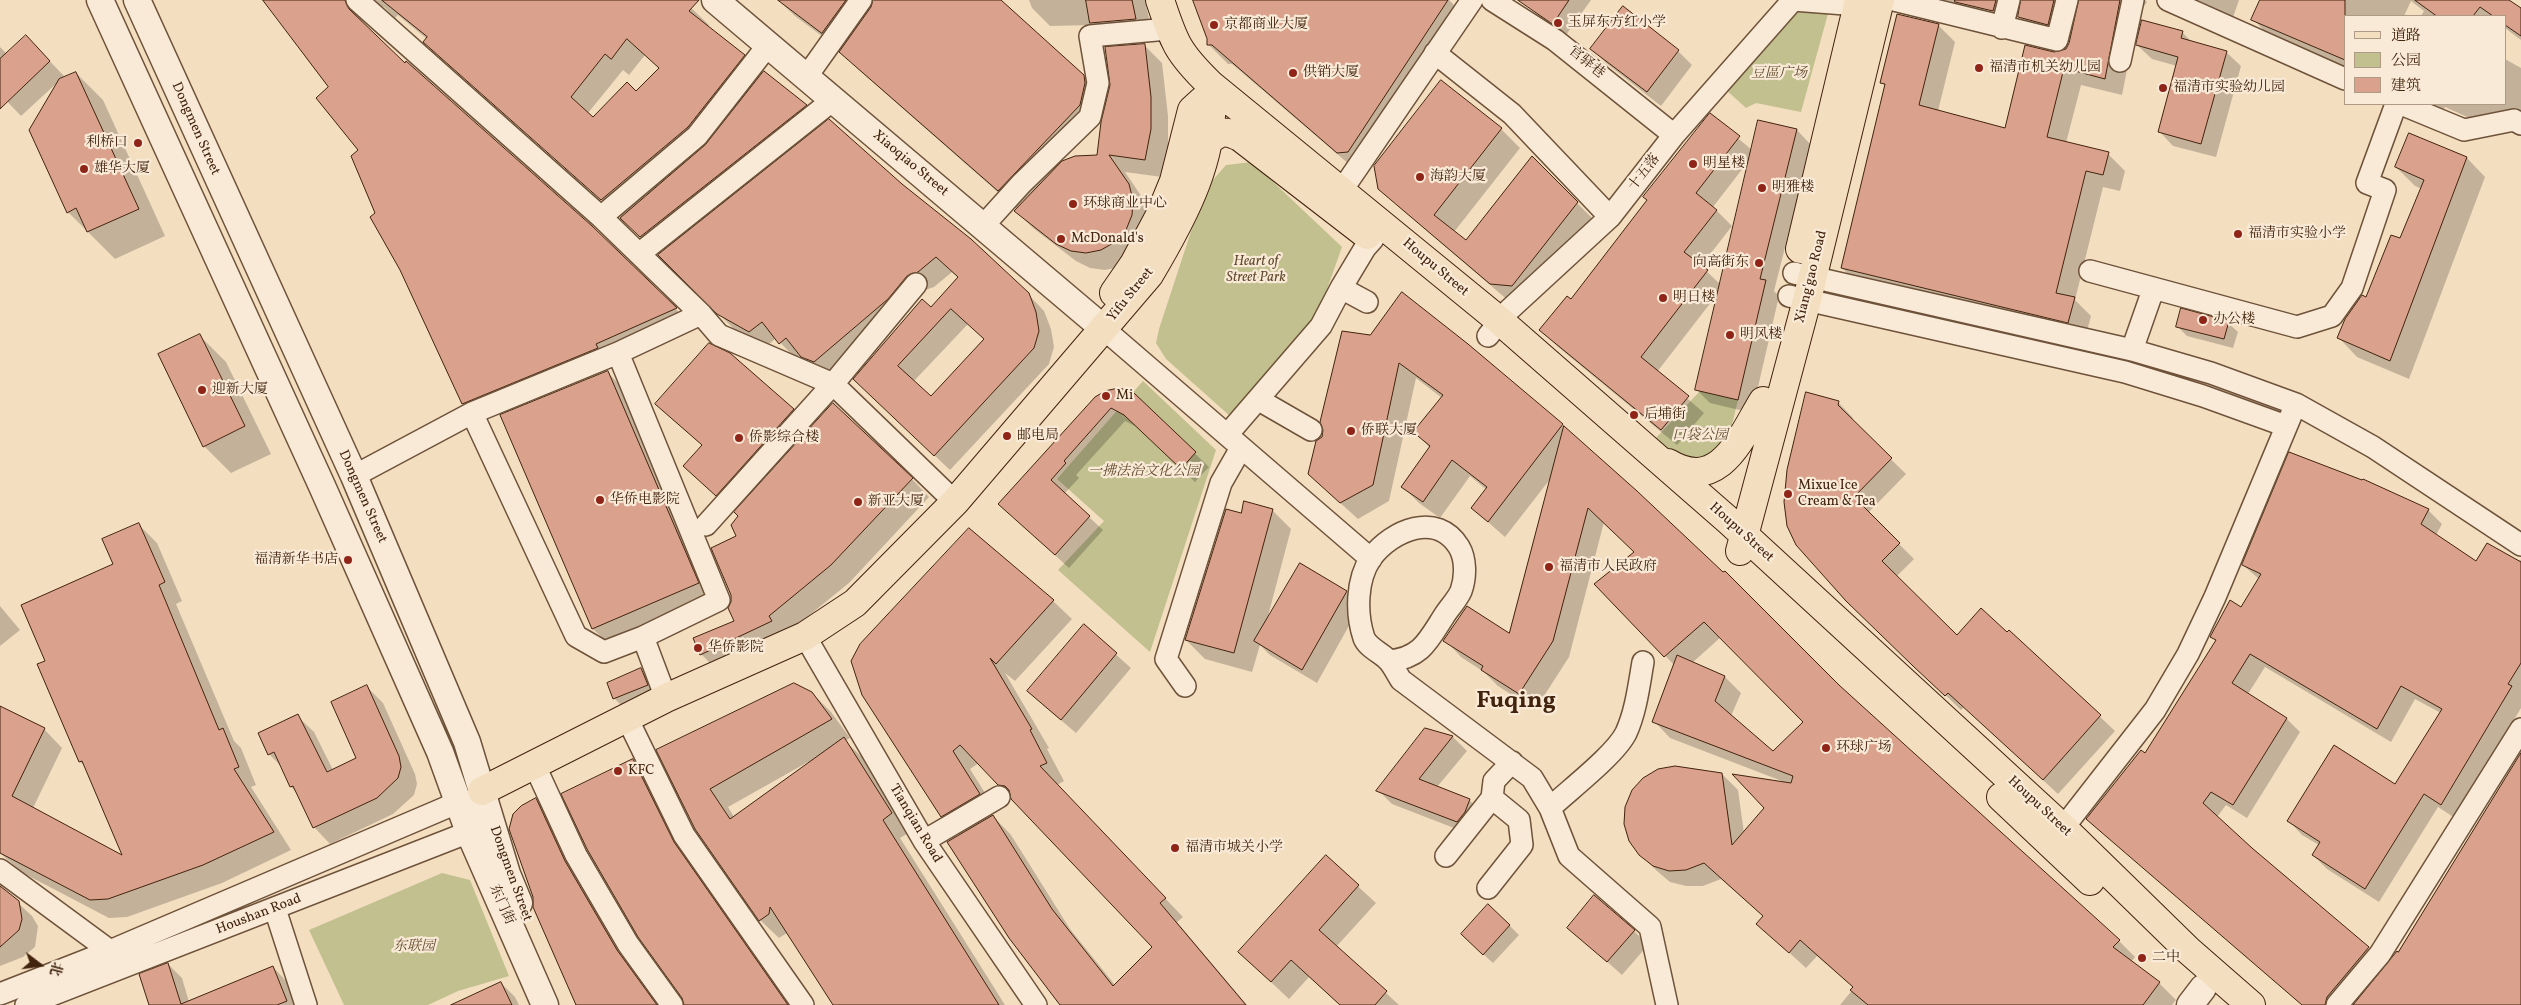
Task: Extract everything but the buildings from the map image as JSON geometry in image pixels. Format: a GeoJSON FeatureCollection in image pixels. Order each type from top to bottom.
{"type":"FeatureCollection","features":[{"type":"Feature","properties":{"kind":"main road"},"geometry":{"type":"LineString","coordinates":[[1160,0],[1168,29],[1176,46],[1188,63],[1217,95]]}},
{"type":"Feature","properties":{"kind":"main road","name":"Xiang'gao Road"},"geometry":{"type":"LineString","coordinates":[[1734,537],[1801,286],[1866,2]]}},
{"type":"Feature","properties":{"kind":"main road","name":"Yifu Street"},"geometry":{"type":"LineString","coordinates":[[1104,329],[1150,275],[1190,199],[1208,141],[1217,95]]}},
{"type":"Feature","properties":{"kind":"main road","name":"Yifu Street"},"geometry":{"type":"LineString","coordinates":[[1104,329],[1105,305],[1134,264],[1160,215],[1174,181],[1192,110],[1203,100],[1217,95]]}},
{"type":"Feature","properties":{"kind":"main road","name":"Houpu Street"},"geometry":{"type":"LineString","coordinates":[[1217,95],[1342,190],[1636,460],[1734,537],[2058,823],[2188,950],[2251,1005]]}},
{"type":"Feature","properties":{"kind":"main road","name":"Houpu Street"},"geometry":{"type":"LineString","coordinates":[[1208,141],[1218,134],[1227,131],[1240,137],[1373,240],[1494,329],[1653,454],[1734,537],[2205,999]]}},
{"type":"Feature","properties":{"kind":"main road","name":"Xiang'gao Road"},"geometry":{"type":"LineString","coordinates":[[1734,537],[1763,401],[1801,286]]}},
{"type":"Feature","properties":{"kind":"main road"},"geometry":{"type":"LineString","coordinates":[[471,797],[666,698],[805,636],[855,603],[955,502],[1104,329]]}},
{"type":"Feature","properties":{"kind":"main road"},"geometry":{"type":"LineString","coordinates":[[1653,454],[1680,470],[1696,473],[1714,468],[1730,455],[1763,401]]}},
{"type":"Feature","properties":{"kind":"street","name":"Dongmen Street"},"geometry":{"type":"LineString","coordinates":[[100,0],[326,495],[440,752],[471,797]]}},
{"type":"Feature","properties":{"kind":"street","name":"Dongmen Street"},"geometry":{"type":"LineString","coordinates":[[137,0],[354,476],[467,742],[471,797],[480,828],[507,874],[563,1005]]}},
{"type":"Feature","properties":{"kind":"street"},"geometry":{"type":"LineString","coordinates":[[357,0],[601,217],[701,314],[719,335],[834,384],[955,502]]}},
{"type":"Feature","properties":{"kind":"street","name":"Xiaoqiao Street"},"geometry":{"type":"LineString","coordinates":[[715,0],[1104,329]]}},
{"type":"Feature","properties":{"kind":"street"},"geometry":{"type":"LineString","coordinates":[[807,76],[861,0]]}},
{"type":"Feature","properties":{"kind":"street"},"geometry":{"type":"LineString","coordinates":[[1342,190],[1472,0]]}},
{"type":"Feature","properties":{"kind":"street","name":"官驿巷"},"geometry":{"type":"LineString","coordinates":[[1492,0],[1555,40],[1674,134]]}},
{"type":"Feature","properties":{"kind":"street"},"geometry":{"type":"LineString","coordinates":[[1793,0],[1866,2]]}},
{"type":"Feature","properties":{"kind":"street","name":"十五落"},"geometry":{"type":"LineString","coordinates":[[1494,329],[1509,310],[1610,217],[1674,134],[1793,0]]}},
{"type":"Feature","properties":{"kind":"street"},"geometry":{"type":"LineString","coordinates":[[1894,0],[1948,7],[2002,28],[2056,40],[2067,0]]}},
{"type":"Feature","properties":{"kind":"street"},"geometry":{"type":"LineString","coordinates":[[2002,28],[2009,0]]}},
{"type":"Feature","properties":{"kind":"street"},"geometry":{"type":"LineString","coordinates":[[2120,61],[2134,0]]}},
{"type":"Feature","properties":{"kind":"street"},"geometry":{"type":"LineString","coordinates":[[2168,0],[2344,79]]}},
{"type":"Feature","properties":{"kind":"street"},"geometry":{"type":"LineString","coordinates":[[983,226],[1021,184],[1090,116],[1098,83],[1090,36],[1168,29]]}},
{"type":"Feature","properties":{"kind":"street"},"geometry":{"type":"LineString","coordinates":[[601,217],[697,136],[769,44]]}},
{"type":"Feature","properties":{"kind":"street"},"geometry":{"type":"LineString","coordinates":[[1435,53],[1512,114],[1610,217]]}},
{"type":"Feature","properties":{"kind":"street"},"geometry":{"type":"LineString","coordinates":[[639,254],[833,100]]}},
{"type":"Feature","properties":{"kind":"street"},"geometry":{"type":"LineString","coordinates":[[2090,271],[2153,290],[2298,326],[2332,316],[2352,288],[2385,190],[2367,183],[2396,105]]}},
{"type":"Feature","properties":{"kind":"street"},"geometry":{"type":"LineString","coordinates":[[2403,105],[2464,130],[2519,118]]}},
{"type":"Feature","properties":{"kind":"street"},"geometry":{"type":"LineString","coordinates":[[1185,686],[1166,659],[1234,441],[1259,400],[1321,326],[1365,248],[1373,240]]}},
{"type":"Feature","properties":{"kind":"street"},"geometry":{"type":"LineString","coordinates":[[706,525],[834,384],[916,284]]}},
{"type":"Feature","properties":{"kind":"street"},"geometry":{"type":"LineString","coordinates":[[1801,286],[2132,350],[2211,374],[2289,402],[2373,447],[2521,545]]}},
{"type":"Feature","properties":{"kind":"street"},"geometry":{"type":"LineString","coordinates":[[1801,286],[2125,372],[2204,396],[2279,424]]}},
{"type":"Feature","properties":{"kind":"street"},"geometry":{"type":"LineString","coordinates":[[1341,288],[1367,302]]}},
{"type":"Feature","properties":{"kind":"street"},"geometry":{"type":"LineString","coordinates":[[2132,350],[2153,290]]}},
{"type":"Feature","properties":{"kind":"street"},"geometry":{"type":"LineString","coordinates":[[354,476],[472,413],[618,353],[701,314]]}},
{"type":"Feature","properties":{"kind":"street"},"geometry":{"type":"LineString","coordinates":[[1104,329],[1371,558]]}},
{"type":"Feature","properties":{"kind":"street"},"geometry":{"type":"LineString","coordinates":[[472,413],[576,636],[604,652],[643,637],[719,600],[618,353]]}},
{"type":"Feature","properties":{"kind":"street"},"geometry":{"type":"LineString","coordinates":[[1259,400],[1311,430]]}},
{"type":"Feature","properties":{"kind":"street"},"geometry":{"type":"LineString","coordinates":[[2058,823],[2155,710],[2188,654],[2215,597],[2279,424],[2289,402]]}},
{"type":"Feature","properties":{"kind":"street"},"geometry":{"type":"LineString","coordinates":[[1389,661],[1403,660],[1417,653],[1431,636],[1461,591],[1465,569],[1462,553],[1452,536],[1440,530],[1425,526],[1412,528],[1389,540],[1371,558],[1362,577],[1358,612],[1365,641],[1389,661],[1401,680],[1532,778],[1550,808],[1569,856],[1650,927],[1667,1005]]}},
{"type":"Feature","properties":{"kind":"street","name":"Tianqian Road"},"geometry":{"type":"LineString","coordinates":[[805,636],[924,841],[1036,1005]]}},
{"type":"Feature","properties":{"kind":"street"},"geometry":{"type":"LineString","coordinates":[[643,637],[666,698]]}},
{"type":"Feature","properties":{"kind":"street"},"geometry":{"type":"LineString","coordinates":[[1550,808],[1605,758],[1625,734],[1637,695],[1643,662]]}},
{"type":"Feature","properties":{"kind":"street"},"geometry":{"type":"LineString","coordinates":[[627,718],[684,835],[803,1005]]}},
{"type":"Feature","properties":{"kind":"street"},"geometry":{"type":"LineString","coordinates":[[2337,1005],[2380,954],[2521,729]]}},
{"type":"Feature","properties":{"kind":"street"},"geometry":{"type":"LineString","coordinates":[[1446,856],[1492,798],[1494,781],[1512,762]]}},
{"type":"Feature","properties":{"kind":"street"},"geometry":{"type":"LineString","coordinates":[[534,764],[576,855],[628,944],[672,1005]]}},
{"type":"Feature","properties":{"kind":"street","name":"Houshan Road"},"geometry":{"type":"LineString","coordinates":[[26,1005],[116,959],[471,797]]}},
{"type":"Feature","properties":{"kind":"street"},"geometry":{"type":"LineString","coordinates":[[924,841],[999,797]]}},
{"type":"Feature","properties":{"kind":"street"},"geometry":{"type":"LineString","coordinates":[[1488,888],[1522,844],[1519,820],[1492,798]]}},
{"type":"Feature","properties":{"kind":"street","name":"Houshan Road"},"geometry":{"type":"LineString","coordinates":[[0,994],[275,909],[480,828]]}},
{"type":"Feature","properties":{"kind":"street","name":"东门街"},"geometry":{"type":"LineString","coordinates":[[480,828],[545,1005]]}},
{"type":"Feature","properties":{"kind":"street"},"geometry":{"type":"LineString","coordinates":[[0,870],[116,959]]}},
{"type":"Feature","properties":{"kind":"street"},"geometry":{"type":"LineString","coordinates":[[275,909],[306,1005]]}},
{"type":"Feature","properties":{"kind":"green space","name":"豆區广场"},"geometry":{"type":"Polygon","coordinates":[[[1797,5],[1829,10],[1801,112],[1756,103],[1746,108],[1724,88],[1797,5]]]}},
{"type":"Feature","properties":{"kind":"green space","name":"Heart of Street Park"},"geometry":{"type":"Polygon","coordinates":[[[1252,162],[1342,247],[1315,323],[1230,416],[1166,359],[1156,343],[1202,198],[1212,181],[1226,165],[1252,162]]]}},
{"type":"Feature","properties":{"kind":"green space","name":"一拂法治文化公园"},"geometry":{"type":"Polygon","coordinates":[[[1143,381],[1216,450],[1150,652],[1058,570],[1104,521],[1057,479],[1143,381]]]}},
{"type":"Feature","properties":{"kind":"green space","name":"口袋公园"},"geometry":{"type":"Polygon","coordinates":[[[1700,391],[1738,400],[1726,449],[1689,466],[1655,439],[1700,391]]]}},
{"type":"Feature","properties":{"kind":"green space","name":"东联园"},"geometry":{"type":"Polygon","coordinates":[[[442,873],[470,880],[509,976],[458,991],[428,1005],[344,1005],[309,930],[442,873]]]}},
{"type":"Feature","properties":{"kind":"place","name":"玉屏东方红小学"},"geometry":{"type":"Point","coordinates":[1558,23]}},
{"type":"Feature","properties":{"kind":"place","name":"京都商业大厦"},"geometry":{"type":"Point","coordinates":[1214,25]}},
{"type":"Feature","properties":{"kind":"place","name":"福清市机关幼儿园"},"geometry":{"type":"Point","coordinates":[1979,68]}},
{"type":"Feature","properties":{"kind":"place","name":"供销大厦"},"geometry":{"type":"Point","coordinates":[1293,73]}},
{"type":"Feature","properties":{"kind":"place","name":"福清市实验幼儿园"},"geometry":{"type":"Point","coordinates":[2163,88]}},
{"type":"Feature","properties":{"kind":"place","name":"利桥口"},"geometry":{"type":"Point","coordinates":[138,143]}},
{"type":"Feature","properties":{"kind":"place","name":"明星楼"},"geometry":{"type":"Point","coordinates":[1693,164]}},
{"type":"Feature","properties":{"kind":"place","name":"雄华大厦"},"geometry":{"type":"Point","coordinates":[84,169]}},
{"type":"Feature","properties":{"kind":"place","name":"海韵大厦"},"geometry":{"type":"Point","coordinates":[1420,177]}},
{"type":"Feature","properties":{"kind":"place","name":"明雅楼"},"geometry":{"type":"Point","coordinates":[1762,188]}},
{"type":"Feature","properties":{"kind":"place","name":"环球商业中心"},"geometry":{"type":"Point","coordinates":[1073,204]}},
{"type":"Feature","properties":{"kind":"place","name":"福清市实验小学"},"geometry":{"type":"Point","coordinates":[2238,234]}},
{"type":"Feature","properties":{"kind":"place","name":"McDonald's"},"geometry":{"type":"Point","coordinates":[1061,239]}},
{"type":"Feature","properties":{"kind":"place","name":"向高街东"},"geometry":{"type":"Point","coordinates":[1759,263]}},
{"type":"Feature","properties":{"kind":"place","name":"明日楼"},"geometry":{"type":"Point","coordinates":[1663,298]}},
{"type":"Feature","properties":{"kind":"place","name":"办公楼"},"geometry":{"type":"Point","coordinates":[2203,320]}},
{"type":"Feature","properties":{"kind":"place","name":"明风楼"},"geometry":{"type":"Point","coordinates":[1730,335]}},
{"type":"Feature","properties":{"kind":"place","name":"迎新大厦"},"geometry":{"type":"Point","coordinates":[202,390]}},
{"type":"Feature","properties":{"kind":"place","name":"Mi"},"geometry":{"type":"Point","coordinates":[1106,396]}},
{"type":"Feature","properties":{"kind":"place","name":"后埔街"},"geometry":{"type":"Point","coordinates":[1634,415]}},
{"type":"Feature","properties":{"kind":"place","name":"侨联大厦"},"geometry":{"type":"Point","coordinates":[1351,431]}},
{"type":"Feature","properties":{"kind":"place","name":"邮电局"},"geometry":{"type":"Point","coordinates":[1007,436]}},
{"type":"Feature","properties":{"kind":"place","name":"侨影综合楼"},"geometry":{"type":"Point","coordinates":[739,438]}},
{"type":"Feature","properties":{"kind":"place","name":"Mixue Ice Cream & Tea"},"geometry":{"type":"Point","coordinates":[1788,494]}},
{"type":"Feature","properties":{"kind":"place","name":"华侨电影院"},"geometry":{"type":"Point","coordinates":[600,500]}},
{"type":"Feature","properties":{"kind":"place","name":"新亚大厦"},"geometry":{"type":"Point","coordinates":[858,502]}},
{"type":"Feature","properties":{"kind":"place","name":"福清新华书店"},"geometry":{"type":"Point","coordinates":[348,560]}},
{"type":"Feature","properties":{"kind":"place","name":"福清市人民政府"},"geometry":{"type":"Point","coordinates":[1549,567]}},
{"type":"Feature","properties":{"kind":"place","name":"华侨影院"},"geometry":{"type":"Point","coordinates":[698,648]}},
{"type":"Feature","properties":{"kind":"place","name":"环球广场"},"geometry":{"type":"Point","coordinates":[1826,748]}},
{"type":"Feature","properties":{"kind":"place","name":"KFC"},"geometry":{"type":"Point","coordinates":[618,771]}},
{"type":"Feature","properties":{"kind":"place","name":"福清市城关小学"},"geometry":{"type":"Point","coordinates":[1175,848]}},
{"type":"Feature","properties":{"kind":"place","name":"二中"},"geometry":{"type":"Point","coordinates":[2142,958]}},
{"type":"Feature","properties":{"kind":"district","name":"Fuqing"},"geometry":{"type":"Point","coordinates":[1516,703]}}]}
